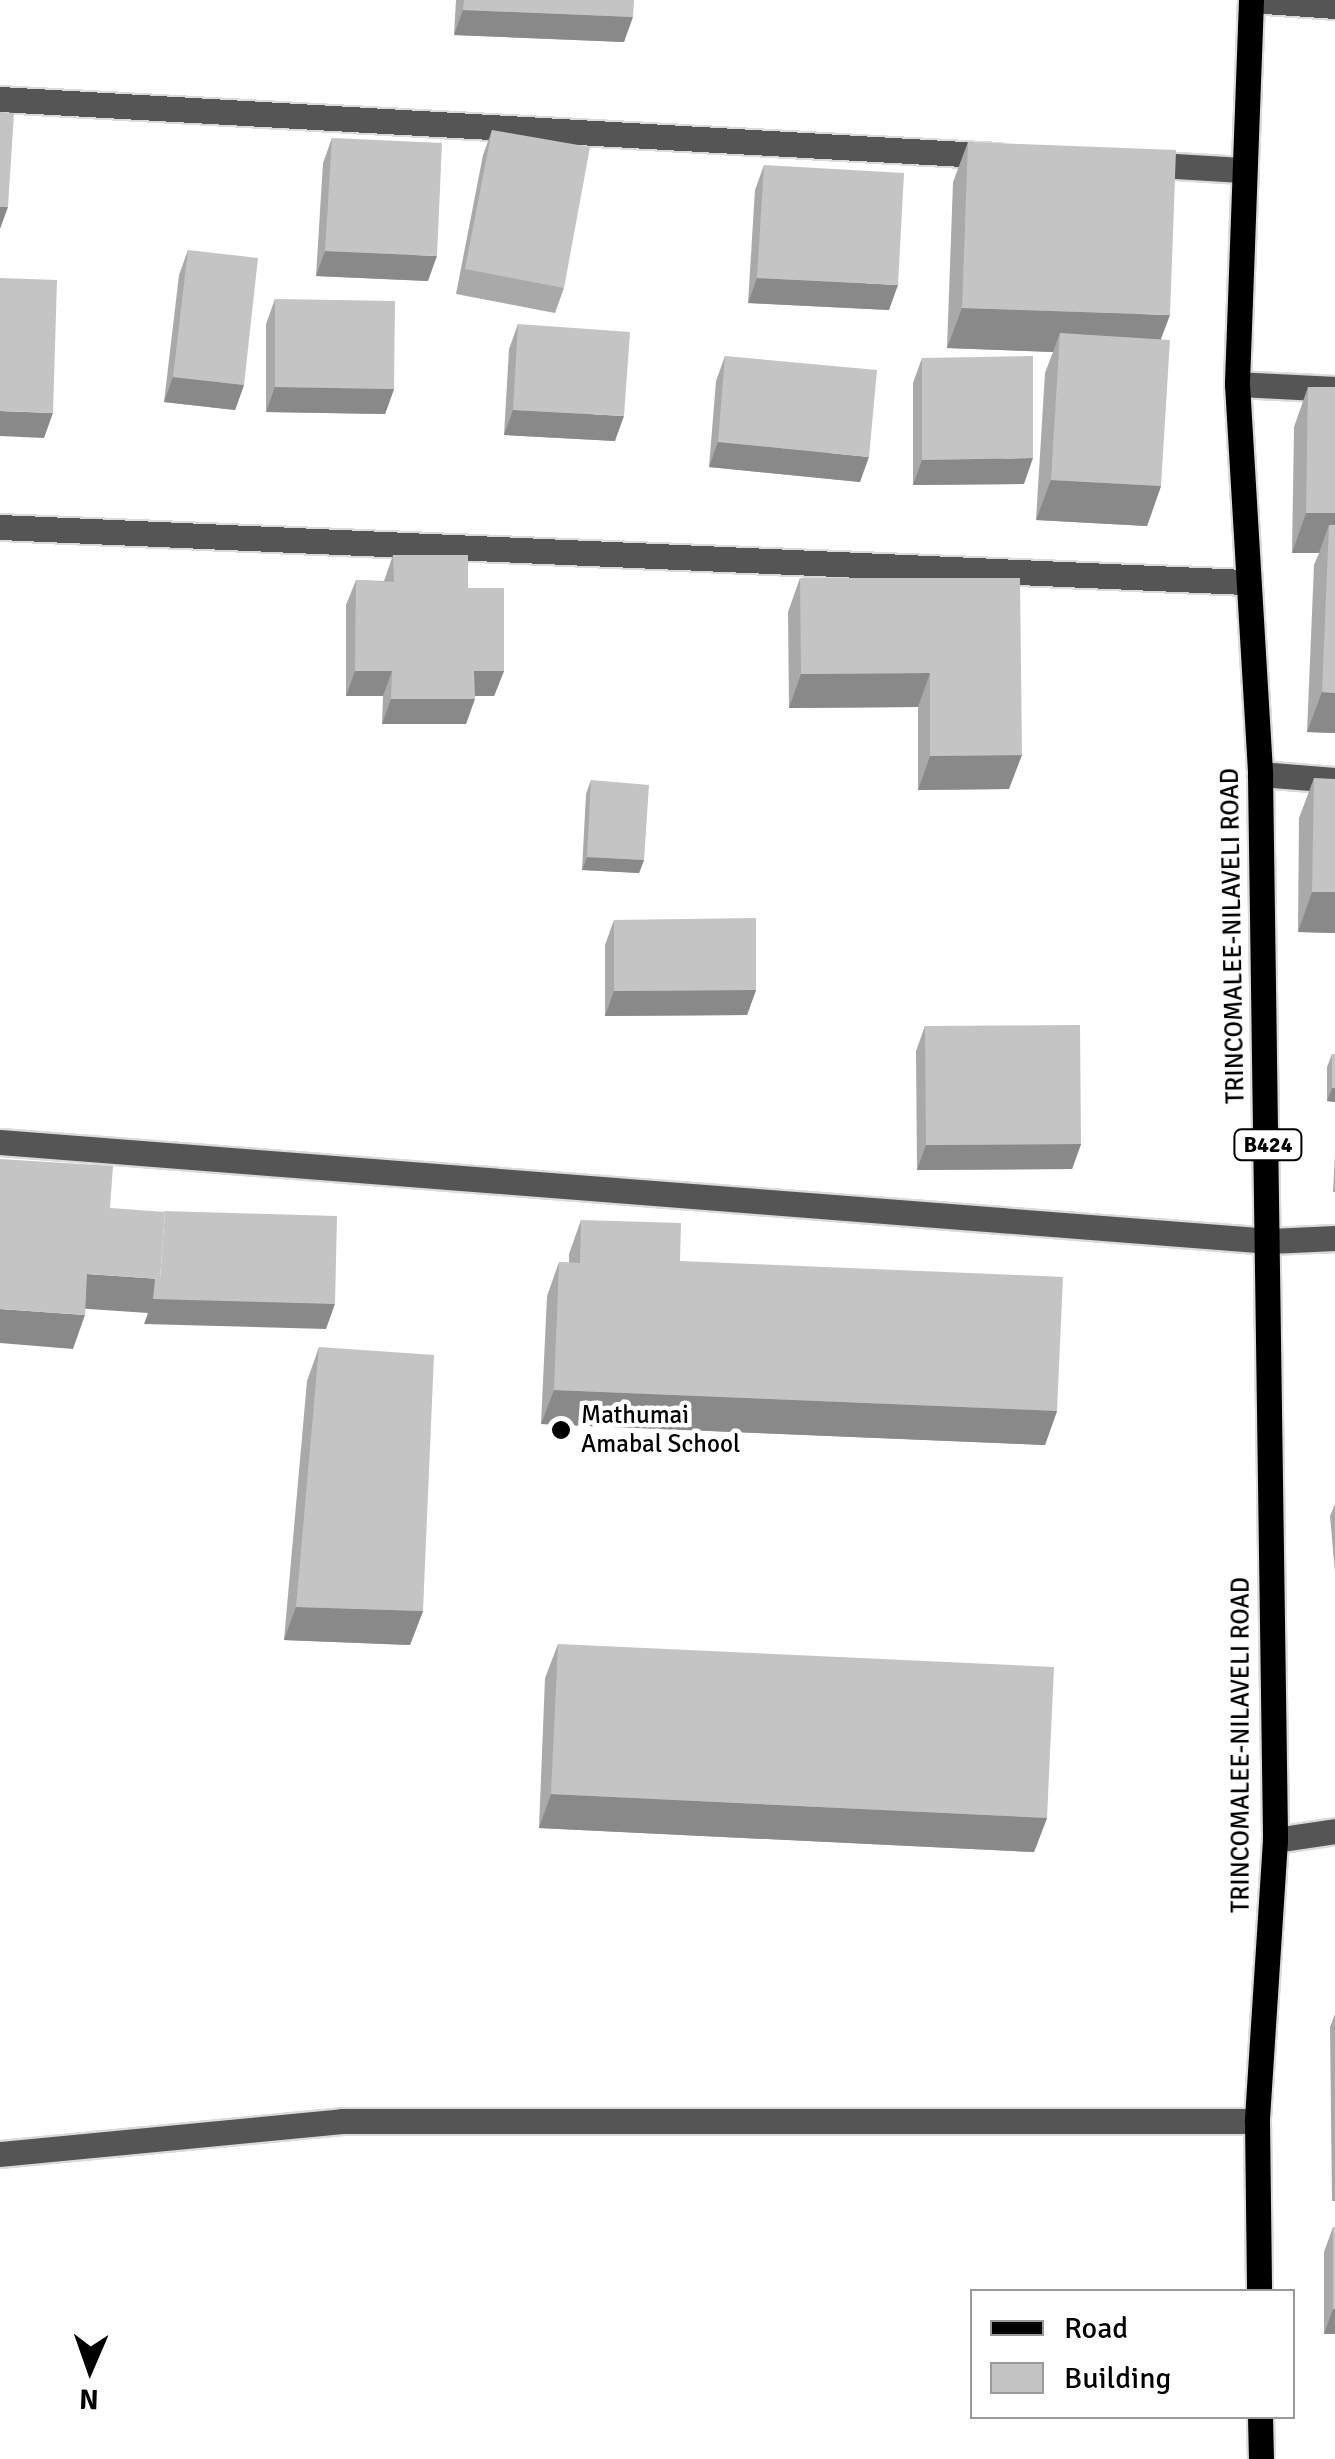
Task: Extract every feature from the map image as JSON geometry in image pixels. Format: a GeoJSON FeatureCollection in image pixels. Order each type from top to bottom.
{"type":"FeatureCollection","features":[{"type":"Feature","properties":{"kind":"main road","name":"TRINCOMALEE-NILAVELI ROAD"},"geometry":{"type":"LineString","coordinates":[[1252,0],[1242,170],[1237,384],[1245,582],[1260,774],[1270,1241],[1275,1840],[1257,2121],[1259,2289]]}},
{"type":"Feature","properties":{"kind":"main road"},"geometry":{"type":"LineString","coordinates":[[1260,2419],[1261,2459]]}},
{"type":"Feature","properties":{"kind":"street"},"geometry":{"type":"LineString","coordinates":[[1252,0],[1335,6]]}},
{"type":"Feature","properties":{"kind":"street"},"geometry":{"type":"LineString","coordinates":[[0,98],[1024,157]]}},
{"type":"Feature","properties":{"kind":"street"},"geometry":{"type":"LineString","coordinates":[[1103,162],[1242,170]]}},
{"type":"Feature","properties":{"kind":"street"},"geometry":{"type":"LineString","coordinates":[[1237,384],[1335,389]]}},
{"type":"Feature","properties":{"kind":"street"},"geometry":{"type":"LineString","coordinates":[[0,527],[1245,582]]}},
{"type":"Feature","properties":{"kind":"street"},"geometry":{"type":"LineString","coordinates":[[1260,774],[1335,780]]}},
{"type":"Feature","properties":{"kind":"street"},"geometry":{"type":"LineString","coordinates":[[0,1142],[1270,1241],[1335,1238]]}},
{"type":"Feature","properties":{"kind":"street"},"geometry":{"type":"LineString","coordinates":[[1275,1840],[1335,1831]]}},
{"type":"Feature","properties":{"kind":"street"},"geometry":{"type":"LineString","coordinates":[[0,2154],[342,2121],[1257,2121]]}},
{"type":"Feature","properties":{"kind":"building"},"geometry":{"type":"Polygon","coordinates":[[[464,0],[634,0],[633,17],[463,10],[464,0]]]}},
{"type":"Feature","properties":{"kind":"building"},"geometry":{"type":"Polygon","coordinates":[[[0,112],[14,113],[8,207],[0,207],[0,112]]]}},
{"type":"Feature","properties":{"kind":"building"},"geometry":{"type":"Polygon","coordinates":[[[492,130],[590,147],[564,288],[465,269],[492,130]]]}},
{"type":"Feature","properties":{"kind":"building"},"geometry":{"type":"Polygon","coordinates":[[[332,138],[442,143],[437,256],[325,251],[332,138]]]}},
{"type":"Feature","properties":{"kind":"building"},"geometry":{"type":"Polygon","coordinates":[[[968,142],[1176,150],[1170,315],[962,308],[968,142]]]}},
{"type":"Feature","properties":{"kind":"building"},"geometry":{"type":"Polygon","coordinates":[[[764,165],[904,173],[898,285],[757,278],[764,165]]]}},
{"type":"Feature","properties":{"kind":"building"},"geometry":{"type":"Polygon","coordinates":[[[188,250],[258,258],[244,385],[173,377],[188,250]]]}},
{"type":"Feature","properties":{"kind":"building"},"geometry":{"type":"Polygon","coordinates":[[[0,278],[57,280],[53,413],[0,411],[0,278]]]}},
{"type":"Feature","properties":{"kind":"building"},"geometry":{"type":"Polygon","coordinates":[[[275,299],[395,301],[394,389],[275,387],[275,299]]]}},
{"type":"Feature","properties":{"kind":"building"},"geometry":{"type":"Polygon","coordinates":[[[518,324],[630,332],[624,416],[513,410],[518,324]]]}},
{"type":"Feature","properties":{"kind":"building"},"geometry":{"type":"Polygon","coordinates":[[[1060,333],[1170,340],[1161,486],[1051,480],[1060,333]]]}},
{"type":"Feature","properties":{"kind":"building"},"geometry":{"type":"Polygon","coordinates":[[[725,356],[877,370],[869,457],[718,442],[725,356]]]}},
{"type":"Feature","properties":{"kind":"building"},"geometry":{"type":"Polygon","coordinates":[[[1033,356],[1033,458],[922,460],[922,358],[1033,356]]]}},
{"type":"Feature","properties":{"kind":"building"},"geometry":{"type":"Polygon","coordinates":[[[1308,387],[1335,387],[1335,513],[1306,513],[1308,387]]]}},
{"type":"Feature","properties":{"kind":"building"},"geometry":{"type":"Polygon","coordinates":[[[1329,525],[1335,525],[1335,693],[1322,692],[1329,525]]]}},
{"type":"Feature","properties":{"kind":"building"},"geometry":{"type":"Polygon","coordinates":[[[393,555],[468,555],[468,588],[504,588],[504,671],[474,671],[475,699],[391,699],[392,671],[355,671],[356,580],[394,582],[393,555]]]}},
{"type":"Feature","properties":{"kind":"building"},"geometry":{"type":"Polygon","coordinates":[[[800,578],[1020,578],[1022,755],[930,756],[930,673],[801,674],[800,578]]]}},
{"type":"Feature","properties":{"kind":"building"},"geometry":{"type":"Polygon","coordinates":[[[1314,778],[1335,779],[1335,892],[1312,892],[1314,778]]]}},
{"type":"Feature","properties":{"kind":"building"},"geometry":{"type":"Polygon","coordinates":[[[591,780],[649,785],[644,860],[587,857],[591,780]]]}},
{"type":"Feature","properties":{"kind":"building"},"geometry":{"type":"Polygon","coordinates":[[[756,918],[756,990],[614,991],[614,920],[756,918]]]}},
{"type":"Feature","properties":{"kind":"building"},"geometry":{"type":"Polygon","coordinates":[[[1080,1025],[1081,1144],[926,1145],[925,1026],[1080,1025]]]}},
{"type":"Feature","properties":{"kind":"building"},"geometry":{"type":"Polygon","coordinates":[[[1335,1054],[1335,1088],[1332,1088],[1335,1054]]]}},
{"type":"Feature","properties":{"kind":"building"},"geometry":{"type":"Polygon","coordinates":[[[0,1159],[113,1166],[110,1208],[165,1212],[160,1279],[87,1274],[85,1315],[0,1309],[0,1159]]]}},
{"type":"Feature","properties":{"kind":"building"},"geometry":{"type":"Polygon","coordinates":[[[163,1211],[337,1216],[335,1304],[153,1299],[155,1279],[160,1279],[163,1211]]]}},
{"type":"Feature","properties":{"kind":"building"},"geometry":{"type":"Polygon","coordinates":[[[581,1220],[681,1223],[680,1261],[1063,1277],[1057,1411],[554,1390],[559,1262],[580,1263],[581,1220]]]}},
{"type":"Feature","properties":{"kind":"building"},"geometry":{"type":"Polygon","coordinates":[[[319,1347],[434,1355],[423,1611],[296,1607],[319,1347]]]}},
{"type":"Feature","properties":{"kind":"building"},"geometry":{"type":"Polygon","coordinates":[[[558,1644],[1054,1667],[1047,1818],[551,1794],[558,1644]]]}},
{"type":"Feature","properties":{"kind":"building"},"geometry":{"type":"Polygon","coordinates":[[[1335,2227],[1335,2309],[1333,2309],[1335,2227]]]}},
{"type":"Feature","properties":{"kind":"place","name":"Mathumai Amabal School"},"geometry":{"type":"Point","coordinates":[561,1430]}}]}
